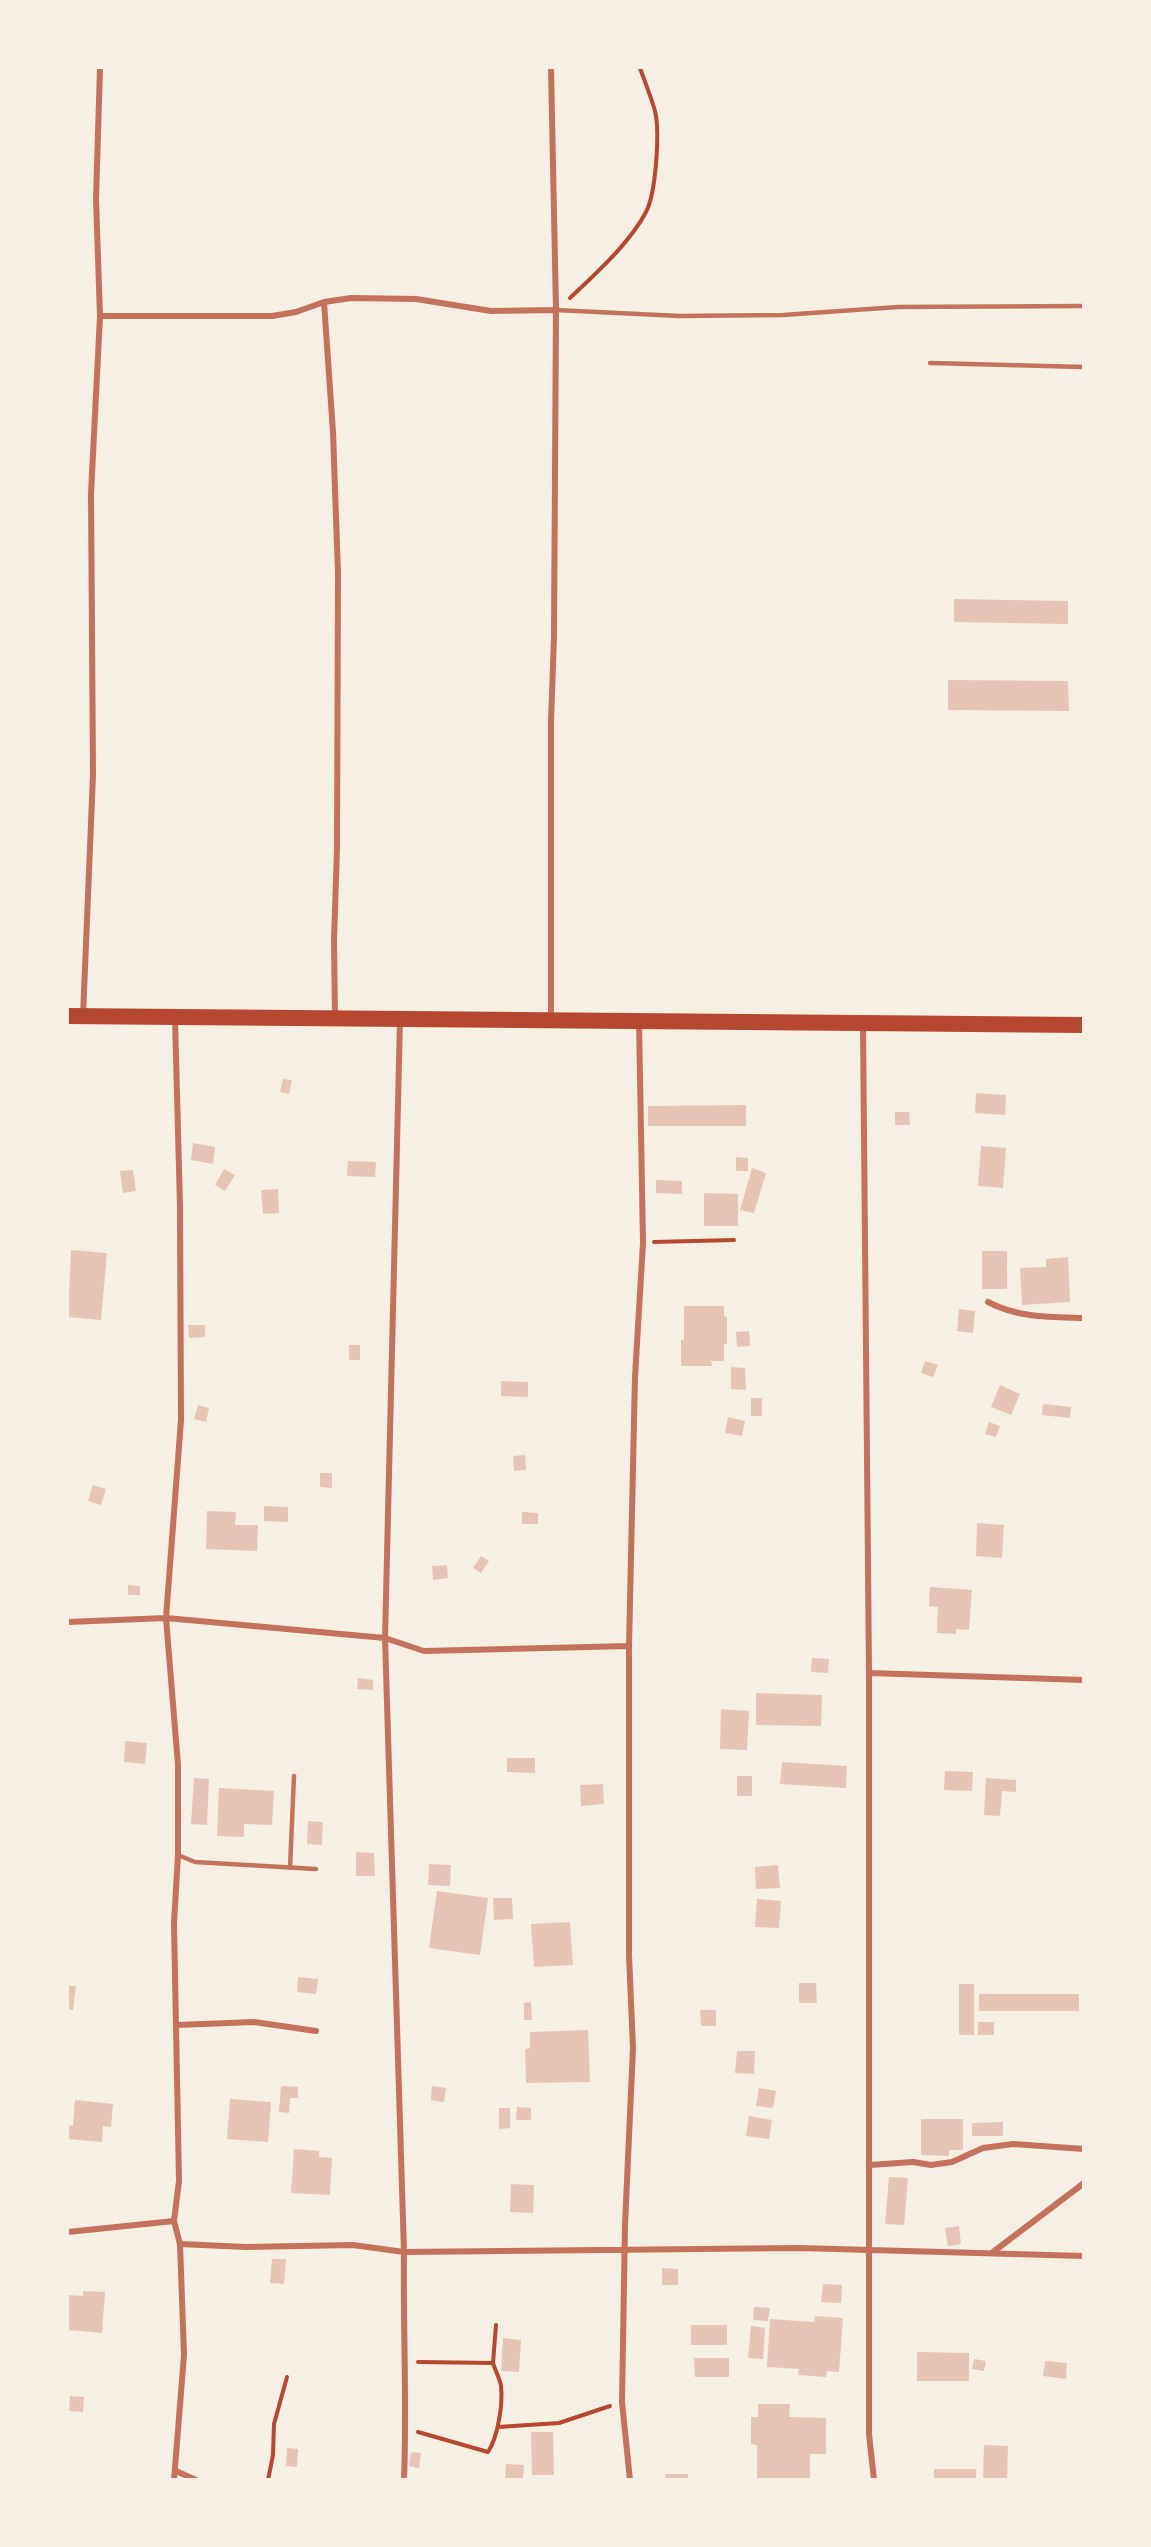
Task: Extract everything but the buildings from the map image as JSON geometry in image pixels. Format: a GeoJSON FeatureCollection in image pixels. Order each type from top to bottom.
{"type":"FeatureCollection","features":[{"type":"Feature","properties":{"kind":"highway"},"geometry":{"type":"LineString","coordinates":[[75,1016],[1083,1025]]}},
{"type":"Feature","properties":{"kind":"street"},"geometry":{"type":"LineString","coordinates":[[75,1016],[93,775],[91,494],[100,316],[96,199],[100,68]]}},
{"type":"Feature","properties":{"kind":"street"},"geometry":{"type":"LineString","coordinates":[[551,68],[556,310],[554,636],[551,722],[551,1020]]}},
{"type":"Feature","properties":{"kind":"street"},"geometry":{"type":"LineString","coordinates":[[100,316],[272,316],[296,312],[324,302],[351,298],[416,299],[491,311],[556,310]]}},
{"type":"Feature","properties":{"kind":"street"},"geometry":{"type":"LineString","coordinates":[[324,302],[333,432],[338,573],[335,1020]]}},
{"type":"Feature","properties":{"kind":"street"},"geometry":{"type":"LineString","coordinates":[[174,2480],[184,2355],[180,2244],[174,2221],[179,2181],[174,1923],[178,1855],[178,1765],[166,1618],[181,1420],[180,1206],[175,1018]]}},
{"type":"Feature","properties":{"kind":"street"},"geometry":{"type":"LineString","coordinates":[[400,1020],[385,1638],[404,2252],[406,2428],[404,2480]]}},
{"type":"Feature","properties":{"kind":"street"},"geometry":{"type":"LineString","coordinates":[[630,2480],[622,2402],[633,2048],[629,1955],[629,1646],[635,1377],[643,1243],[639,1021]]}},
{"type":"Feature","properties":{"kind":"street"},"geometry":{"type":"LineString","coordinates":[[863,1022],[869,1673],[869,2434],[874,2480]]}},
{"type":"Feature","properties":{"kind":"street"},"geometry":{"type":"LineString","coordinates":[[988,1302],[1000,1308],[1040,1317],[1083,1317]]}},
{"type":"Feature","properties":{"kind":"street"},"geometry":{"type":"LineString","coordinates":[[68,1622],[166,1618],[385,1638],[424,1651],[629,1646]]}},
{"type":"Feature","properties":{"kind":"street"},"geometry":{"type":"LineString","coordinates":[[869,1673],[1083,1680]]}},
{"type":"Feature","properties":{"kind":"street"},"geometry":{"type":"LineString","coordinates":[[177,2025],[254,2022],[316,2031]]}},
{"type":"Feature","properties":{"kind":"street"},"geometry":{"type":"LineString","coordinates":[[870,2165],[913,2162],[931,2165],[952,2162],[983,2148],[1013,2144],[1083,2150]]}},
{"type":"Feature","properties":{"kind":"street"},"geometry":{"type":"LineString","coordinates":[[992,2252],[1083,2183]]}},
{"type":"Feature","properties":{"kind":"street"},"geometry":{"type":"LineString","coordinates":[[68,2232],[174,2221]]}},
{"type":"Feature","properties":{"kind":"street"},"geometry":{"type":"LineString","coordinates":[[180,2244],[246,2247],[353,2245],[404,2252],[799,2248],[1083,2256]]}},
{"type":"Feature","properties":{"kind":"street"},"geometry":{"type":"LineString","coordinates":[[176,2470],[196,2480]]}},
{"type":"Feature","properties":{"kind":"lane"},"geometry":{"type":"LineString","coordinates":[[556,310],[679,316],[783,315],[898,307],[1083,306]]}},
{"type":"Feature","properties":{"kind":"lane"},"geometry":{"type":"LineString","coordinates":[[930,363],[1083,367]]}},
{"type":"Feature","properties":{"kind":"lane"},"geometry":{"type":"LineString","coordinates":[[290,1868],[294,1776]]}},
{"type":"Feature","properties":{"kind":"lane"},"geometry":{"type":"LineString","coordinates":[[178,1855],[195,1862],[316,1869]]}},
{"type":"Feature","properties":{"kind":"path"},"geometry":{"type":"LineString","coordinates":[[556,310],[611,259],[647,211],[658,139],[655,112],[640,68]]}},
{"type":"Feature","properties":{"kind":"path"},"geometry":{"type":"LineString","coordinates":[[643,1243],[734,1240]]}},
{"type":"Feature","properties":{"kind":"path"},"geometry":{"type":"LineString","coordinates":[[406,2428],[488,2452],[493,2445],[498,2427],[501,2385],[493,2363],[496,2325]]}},
{"type":"Feature","properties":{"kind":"path"},"geometry":{"type":"LineString","coordinates":[[405,2364],[421,2361],[493,2363]]}},
{"type":"Feature","properties":{"kind":"path"},"geometry":{"type":"LineString","coordinates":[[268,2480],[273,2455],[274,2424],[287,2377]]}},
{"type":"Feature","properties":{"kind":"path"},"geometry":{"type":"LineString","coordinates":[[498,2427],[560,2423],[622,2402]]}}]}
